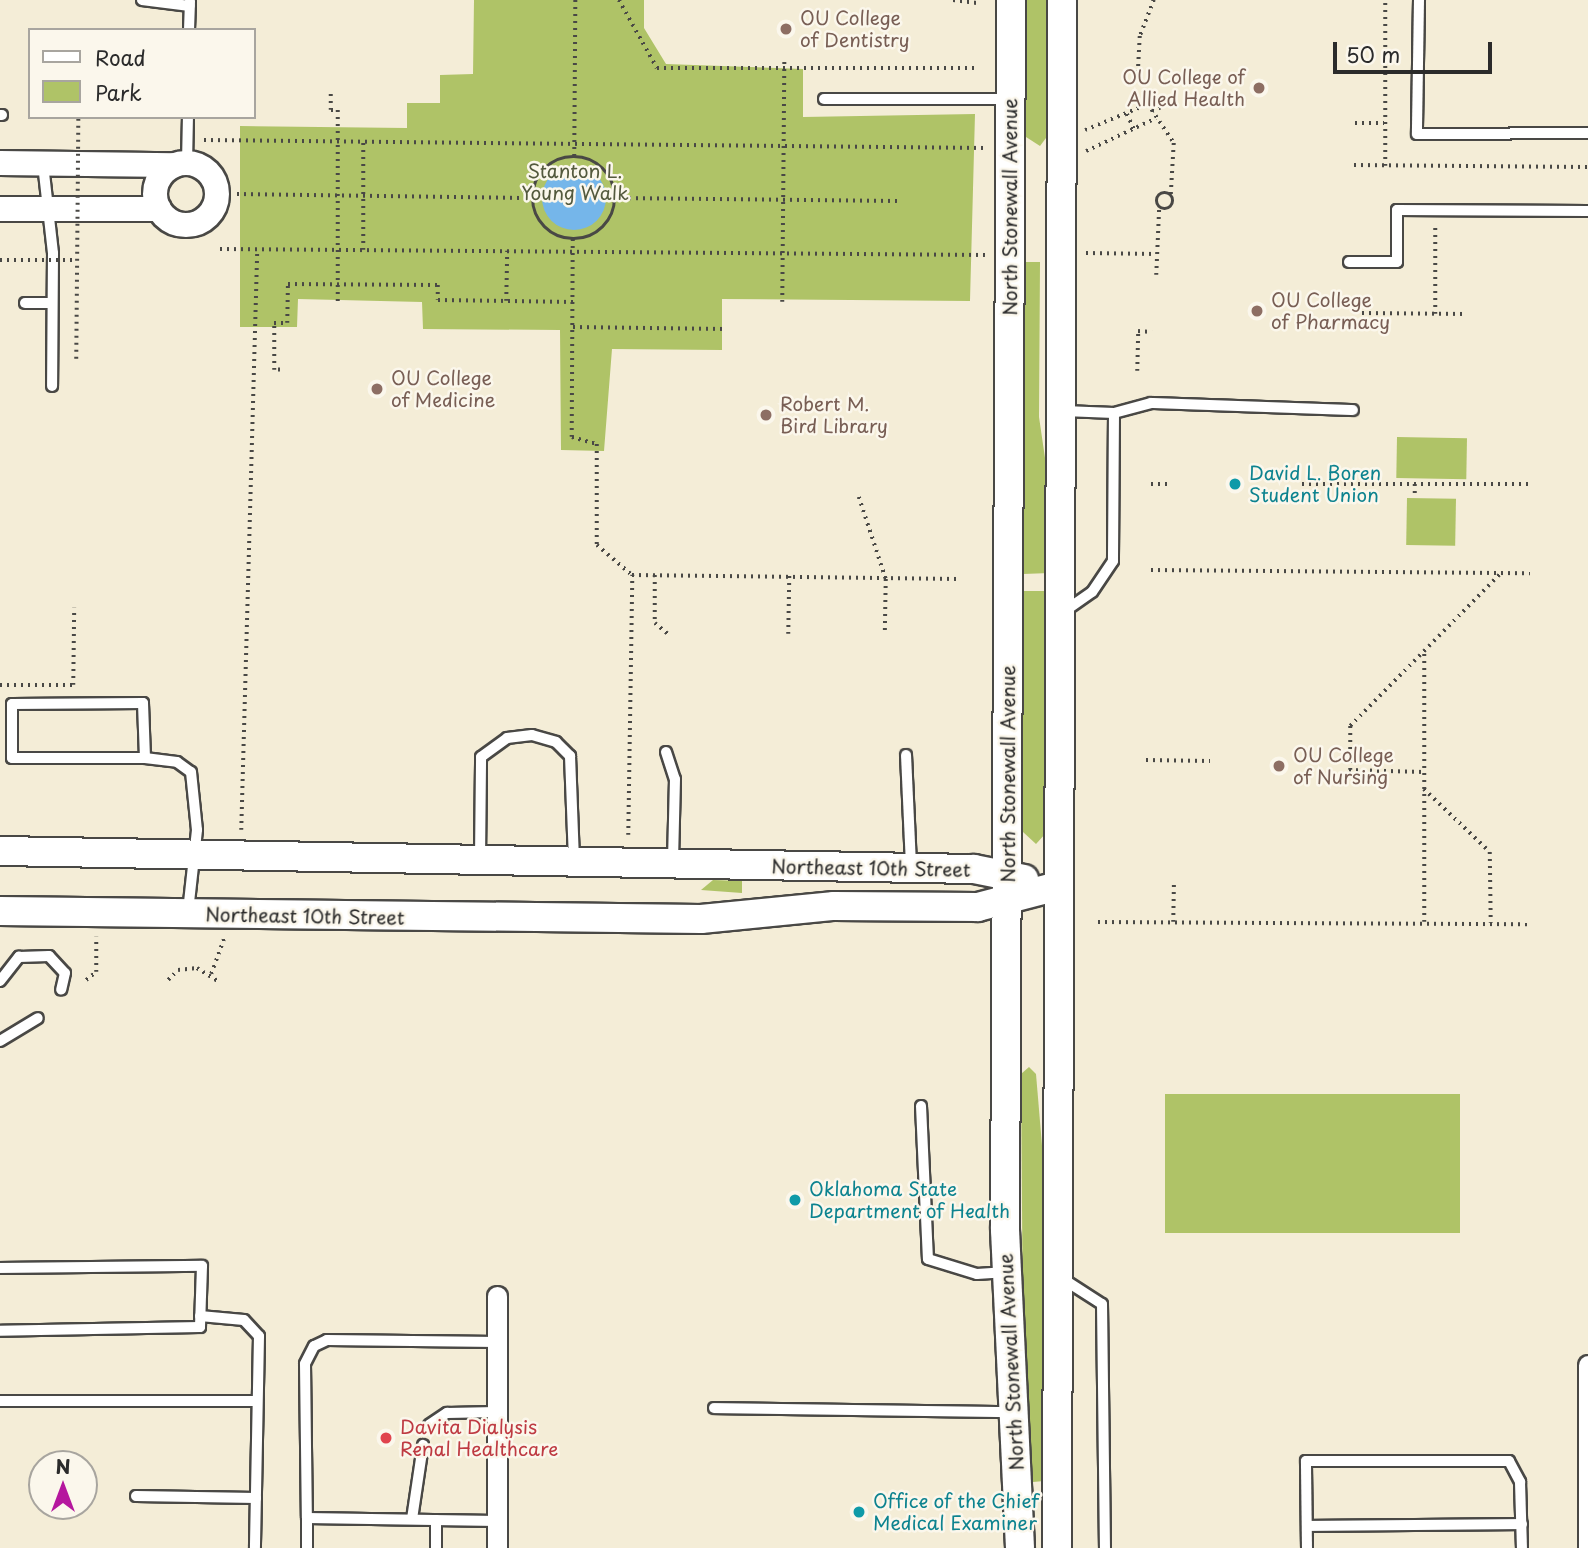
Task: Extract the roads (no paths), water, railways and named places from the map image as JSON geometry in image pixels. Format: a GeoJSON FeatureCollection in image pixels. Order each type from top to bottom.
{"type":"FeatureCollection","features":[{"type":"Feature","properties":{"kind":"main road","name":"North Stonewall Avenue"},"geometry":{"type":"LineString","coordinates":[[1011,0],[1007,1272],[1020,1548]]}},
{"type":"Feature","properties":{"kind":"main road"},"geometry":{"type":"LineString","coordinates":[[1057,1548],[1062,0]]}},
{"type":"Feature","properties":{"kind":"main road","name":"Northeast 10th Street"},"geometry":{"type":"LineString","coordinates":[[0,851],[369,853],[480,864],[911,867],[1008,887],[1058,886]]}},
{"type":"Feature","properties":{"kind":"main road","name":"Northeast 10th Street"},"geometry":{"type":"LineString","coordinates":[[0,911],[701,919],[834,906],[978,907],[1008,887]]}},
{"type":"Feature","properties":{"kind":"street"},"geometry":{"type":"LineString","coordinates":[[0,163],[181,164],[215,181],[212,212],[185,225],[159,209],[0,209]]}},
{"type":"Feature","properties":{"kind":"street"},"geometry":{"type":"LineString","coordinates":[[159,209],[156,188],[181,164]]}},
{"type":"Feature","properties":{"kind":"street"},"geometry":{"type":"LineString","coordinates":[[497,1296],[497,1548]]}},
{"type":"Feature","properties":{"kind":"street"},"geometry":{"type":"LineString","coordinates":[[1588,1365],[1588,1548]]}},
{"type":"Feature","properties":{"kind":"lane"},"geometry":{"type":"LineString","coordinates":[[142,0],[190,3],[189,28]]}},
{"type":"Feature","properties":{"kind":"lane"},"geometry":{"type":"LineString","coordinates":[[1419,0],[1417,134],[1588,134]]}},
{"type":"Feature","properties":{"kind":"lane"},"geometry":{"type":"LineString","coordinates":[[824,99],[1011,99]]}},
{"type":"Feature","properties":{"kind":"lane"},"geometry":{"type":"LineString","coordinates":[[181,164],[188,119]]}},
{"type":"Feature","properties":{"kind":"lane"},"geometry":{"type":"LineString","coordinates":[[43,164],[45,210],[53,253],[52,386]]}},
{"type":"Feature","properties":{"kind":"lane"},"geometry":{"type":"LineString","coordinates":[[1349,262],[1397,262],[1397,210],[1588,211]]}},
{"type":"Feature","properties":{"kind":"lane"},"geometry":{"type":"LineString","coordinates":[[25,303],[51,303]]}},
{"type":"Feature","properties":{"kind":"lane"},"geometry":{"type":"LineString","coordinates":[[1060,411],[1114,413],[1151,403],[1353,410]]}},
{"type":"Feature","properties":{"kind":"lane"},"geometry":{"type":"LineString","coordinates":[[1059,615],[1092,592],[1113,561],[1114,413]]}},
{"type":"Feature","properties":{"kind":"lane"},"geometry":{"type":"LineString","coordinates":[[145,758],[143,703],[12,704],[12,758],[145,758],[177,762],[196,779],[188,915]]}},
{"type":"Feature","properties":{"kind":"lane"},"geometry":{"type":"LineString","coordinates":[[480,864],[481,757],[494,743],[532,735],[556,742],[570,756],[574,864]]}},
{"type":"Feature","properties":{"kind":"lane"},"geometry":{"type":"LineString","coordinates":[[666,752],[675,779],[673,865]]}},
{"type":"Feature","properties":{"kind":"lane"},"geometry":{"type":"LineString","coordinates":[[906,755],[911,867]]}},
{"type":"Feature","properties":{"kind":"lane"},"geometry":{"type":"LineString","coordinates":[[0,981],[19,957],[49,956],[65,973],[61,990]]}},
{"type":"Feature","properties":{"kind":"lane"},"geometry":{"type":"LineString","coordinates":[[0,1041],[38,1018]]}},
{"type":"Feature","properties":{"kind":"lane"},"geometry":{"type":"LineString","coordinates":[[921,1106],[928,1259],[977,1274],[1007,1272]]}},
{"type":"Feature","properties":{"kind":"lane"},"geometry":{"type":"LineString","coordinates":[[0,1268],[202,1266],[200,1327],[0,1331]]}},
{"type":"Feature","properties":{"kind":"lane"},"geometry":{"type":"LineString","coordinates":[[1057,1275],[1102,1304],[1105,1548]]}},
{"type":"Feature","properties":{"kind":"lane"},"geometry":{"type":"LineString","coordinates":[[200,1316],[244,1320],[259,1336],[255,1548]]}},
{"type":"Feature","properties":{"kind":"lane"},"geometry":{"type":"LineString","coordinates":[[307,1548],[305,1364],[314,1346],[327,1340],[497,1342]]}},
{"type":"Feature","properties":{"kind":"lane"},"geometry":{"type":"LineString","coordinates":[[0,1401],[257,1401]]}},
{"type":"Feature","properties":{"kind":"lane"},"geometry":{"type":"LineString","coordinates":[[715,1408],[1014,1412]]}},
{"type":"Feature","properties":{"kind":"lane"},"geometry":{"type":"LineString","coordinates":[[429,1425],[447,1413],[497,1412]]}},
{"type":"Feature","properties":{"kind":"lane"},"geometry":{"type":"LineString","coordinates":[[412,1519],[423,1445]]}},
{"type":"Feature","properties":{"kind":"lane"},"geometry":{"type":"LineString","coordinates":[[1307,1548],[1306,1461],[1509,1461],[1520,1482],[1522,1548]]}},
{"type":"Feature","properties":{"kind":"lane"},"geometry":{"type":"LineString","coordinates":[[135,1496],[256,1498]]}},
{"type":"Feature","properties":{"kind":"lane"},"geometry":{"type":"LineString","coordinates":[[307,1518],[497,1521]]}},
{"type":"Feature","properties":{"kind":"lane"},"geometry":{"type":"LineString","coordinates":[[436,1520],[436,1548]]}},
{"type":"Feature","properties":{"kind":"lane"},"geometry":{"type":"LineString","coordinates":[[1307,1526],[1522,1524]]}},
{"type":"Feature","properties":{"kind":"water"},"geometry":{"type":"Polygon","coordinates":[[[574,166],[592,172],[600,180],[606,198],[600,216],[592,224],[574,230],[556,224],[548,216],[542,198],[548,180],[556,172],[574,166]]]}},
{"type":"Feature","properties":{"kind":"place","name":"OU College of Dentistry"},"geometry":{"type":"Point","coordinates":[786,29]}},
{"type":"Feature","properties":{"kind":"place","name":"OU College of Allied Health"},"geometry":{"type":"Point","coordinates":[1259,88]}},
{"type":"Feature","properties":{"kind":"place","name":"OU College of Pharmacy"},"geometry":{"type":"Point","coordinates":[1257,311]}},
{"type":"Feature","properties":{"kind":"place","name":"OU College of Medicine"},"geometry":{"type":"Point","coordinates":[377,389]}},
{"type":"Feature","properties":{"kind":"place","name":"Robert M. Bird Library"},"geometry":{"type":"Point","coordinates":[766,415]}},
{"type":"Feature","properties":{"kind":"place","name":"David L. Boren Student Union"},"geometry":{"type":"Point","coordinates":[1235,484]}},
{"type":"Feature","properties":{"kind":"place","name":"OU College of Nursing"},"geometry":{"type":"Point","coordinates":[1279,766]}},
{"type":"Feature","properties":{"kind":"place","name":"Oklahoma State Department of Health"},"geometry":{"type":"Point","coordinates":[795,1200]}},
{"type":"Feature","properties":{"kind":"place","name":"Davita Dialysis Renal Healthcare"},"geometry":{"type":"Point","coordinates":[386,1438]}},
{"type":"Feature","properties":{"kind":"place","name":"Office of the Chief Medical Examiner"},"geometry":{"type":"Point","coordinates":[859,1512]}},
{"type":"Feature","properties":{"kind":"park label","name":"Stanton L. Young Walk"},"geometry":{"type":"Point","coordinates":[575,182]}}]}
